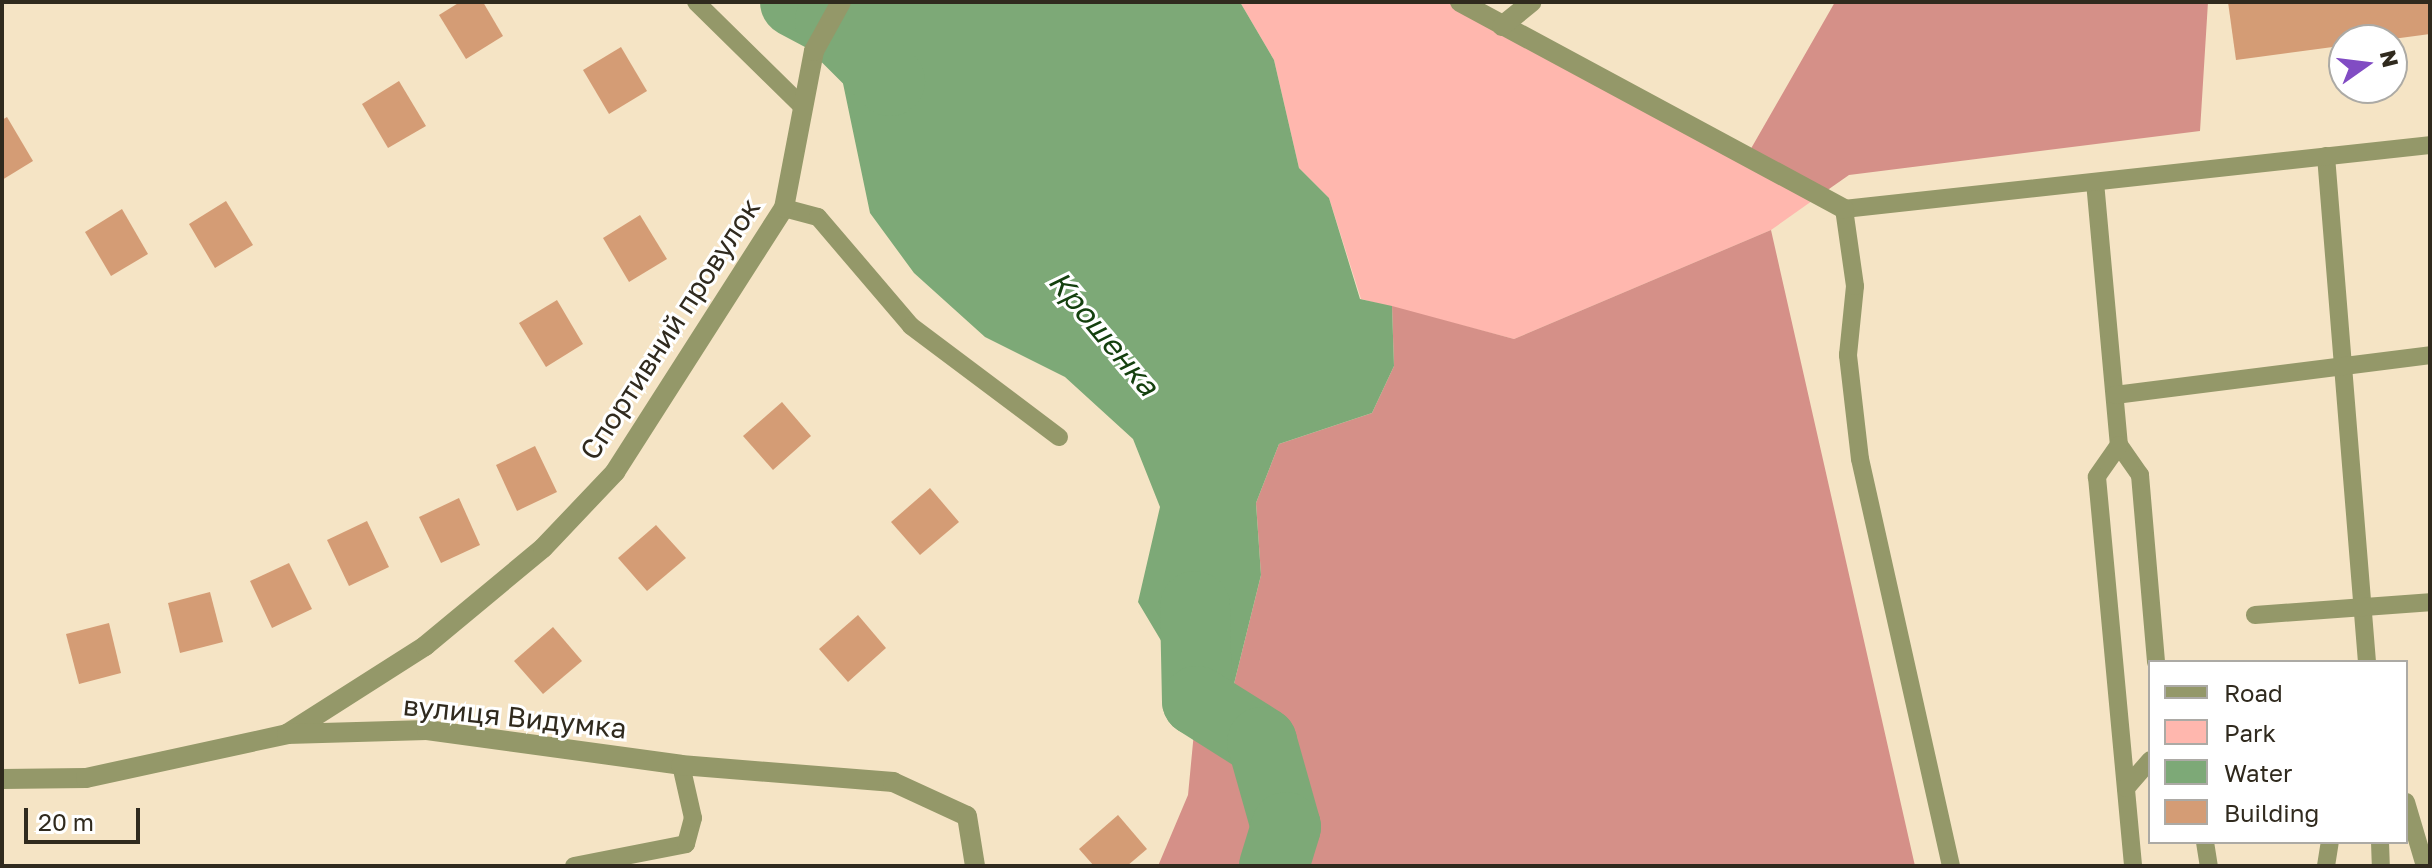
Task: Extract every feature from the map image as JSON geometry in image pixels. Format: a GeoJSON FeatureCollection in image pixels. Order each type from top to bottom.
{"type":"FeatureCollection","features":[{"type":"Feature","properties":{"kind":"street","name":"Спортивний провулок"},"geometry":{"type":"LineString","coordinates":[[287,734],[425,646],[574,515],[670,393],[784,208],[814,51],[841,2]]}},
{"type":"Feature","properties":{"kind":"street"},"geometry":{"type":"LineString","coordinates":[[1460,2],[1844,209]]}},
{"type":"Feature","properties":{"kind":"street"},"geometry":{"type":"LineString","coordinates":[[1502,26],[1532,2]]}},
{"type":"Feature","properties":{"kind":"street","name":"вулиця Видумка"},"geometry":{"type":"LineString","coordinates":[[2,779],[86,778],[287,734],[427,730],[681,765],[893,782],[967,816],[975,866]]}},
{"type":"Feature","properties":{"kind":"lane"},"geometry":{"type":"LineString","coordinates":[[696,2],[803,107]]}},
{"type":"Feature","properties":{"kind":"lane"},"geometry":{"type":"LineString","coordinates":[[1951,866],[1860,459],[1848,355],[1855,286],[1844,209],[2430,145]]}},
{"type":"Feature","properties":{"kind":"lane"},"geometry":{"type":"LineString","coordinates":[[2326,156],[2367,660]]}},
{"type":"Feature","properties":{"kind":"lane"},"geometry":{"type":"LineString","coordinates":[[2095,182],[2119,445],[2140,475],[2156,660]]}},
{"type":"Feature","properties":{"kind":"lane"},"geometry":{"type":"LineString","coordinates":[[784,208],[818,217],[911,326],[1059,437]]}},
{"type":"Feature","properties":{"kind":"lane"},"geometry":{"type":"LineString","coordinates":[[2115,395],[2430,355]]}},
{"type":"Feature","properties":{"kind":"lane"},"geometry":{"type":"LineString","coordinates":[[2119,445],[2097,477],[2133,866]]}},
{"type":"Feature","properties":{"kind":"lane"},"geometry":{"type":"LineString","coordinates":[[2255,615],[2430,602]]}},
{"type":"Feature","properties":{"kind":"lane"},"geometry":{"type":"LineString","coordinates":[[2126,788],[2148,762]]}},
{"type":"Feature","properties":{"kind":"lane"},"geometry":{"type":"LineString","coordinates":[[574,866],[686,844],[693,818],[681,765]]}},
{"type":"Feature","properties":{"kind":"lane"},"geometry":{"type":"LineString","coordinates":[[2408,809],[2425,866]]}},
{"type":"Feature","properties":{"kind":"lane"},"geometry":{"type":"LineString","coordinates":[[2205,844],[2209,866]]}},
{"type":"Feature","properties":{"kind":"lane"},"geometry":{"type":"LineString","coordinates":[[2326,866],[2330,844]]}},
{"type":"Feature","properties":{"kind":"lane"},"geometry":{"type":"LineString","coordinates":[[2380,844],[2381,866]]}},
{"type":"Feature","properties":{"kind":"green space"},"geometry":{"type":"Polygon","coordinates":[[[1240,2],[1460,2],[1819,196],[1771,230],[1514,339],[1361,299],[1329,198],[1299,168],[1274,60],[1240,2]]]}},
{"type":"Feature","properties":{"kind":"shaded area"},"geometry":{"type":"Polygon","coordinates":[[[1835,2],[2208,2],[2200,131],[1849,175],[1819,196],[1745,159],[1835,2]]]}},
{"type":"Feature","properties":{"kind":"shaded area"},"geometry":{"type":"Polygon","coordinates":[[[1771,230],[1915,866],[1158,866],[1188,795],[1197,701],[1232,692],[1261,575],[1256,503],[1279,444],[1372,413],[1394,366],[1392,306],[1514,339],[1771,230]]]}},
{"type":"Feature","properties":{"kind":"water"},"geometry":{"type":"Polygon","coordinates":[[[841,2],[1240,2],[1274,60],[1299,168],[1329,198],[1360,299],[1392,306],[1394,366],[1372,413],[1279,444],[1256,503],[1261,575],[1232,692],[1197,701],[1138,602],[1160,507],[1133,439],[1065,377],[985,337],[914,273],[870,213],[830,21],[841,2]]]}},
{"type":"Feature","properties":{"kind":"building"},"geometry":{"type":"Polygon","coordinates":[[[460,2],[483,2],[503,36],[466,59],[439,15],[460,2]]]}},
{"type":"Feature","properties":{"kind":"building"},"geometry":{"type":"Polygon","coordinates":[[[2228,2],[2430,2],[2430,34],[2408,37],[2408,24],[2328,24],[2328,48],[2236,60],[2228,2]]]}},
{"type":"Feature","properties":{"kind":"building"},"geometry":{"type":"Polygon","coordinates":[[[621,47],[647,91],[609,114],[583,70],[621,47]]]}},
{"type":"Feature","properties":{"kind":"building"},"geometry":{"type":"Polygon","coordinates":[[[399,81],[426,126],[388,148],[362,104],[399,81]]]}},
{"type":"Feature","properties":{"kind":"building"},"geometry":{"type":"Polygon","coordinates":[[[7,117],[33,161],[2,180],[2,120],[7,117]]]}},
{"type":"Feature","properties":{"kind":"building"},"geometry":{"type":"Polygon","coordinates":[[[226,201],[253,245],[215,268],[189,224],[226,201]]]}},
{"type":"Feature","properties":{"kind":"building"},"geometry":{"type":"Polygon","coordinates":[[[122,209],[148,254],[111,276],[85,232],[122,209]]]}},
{"type":"Feature","properties":{"kind":"building"},"geometry":{"type":"Polygon","coordinates":[[[640,215],[667,259],[629,282],[603,238],[640,215]]]}},
{"type":"Feature","properties":{"kind":"building"},"geometry":{"type":"Polygon","coordinates":[[[557,300],[583,344],[546,367],[519,323],[557,300]]]}},
{"type":"Feature","properties":{"kind":"building"},"geometry":{"type":"Polygon","coordinates":[[[782,402],[811,436],[773,470],[743,436],[782,402]]]}},
{"type":"Feature","properties":{"kind":"building"},"geometry":{"type":"Polygon","coordinates":[[[535,446],[557,492],[517,511],[496,465],[535,446]]]}},
{"type":"Feature","properties":{"kind":"building"},"geometry":{"type":"Polygon","coordinates":[[[930,488],[959,522],[920,555],[891,522],[930,488]]]}},
{"type":"Feature","properties":{"kind":"building"},"geometry":{"type":"Polygon","coordinates":[[[459,498],[480,545],[441,563],[419,517],[459,498]]]}},
{"type":"Feature","properties":{"kind":"building"},"geometry":{"type":"Polygon","coordinates":[[[367,521],[389,567],[349,586],[327,540],[367,521]]]}},
{"type":"Feature","properties":{"kind":"building"},"geometry":{"type":"Polygon","coordinates":[[[656,525],[686,558],[647,591],[618,558],[656,525]]]}},
{"type":"Feature","properties":{"kind":"building"},"geometry":{"type":"Polygon","coordinates":[[[289,563],[312,609],[272,628],[250,581],[289,563]]]}},
{"type":"Feature","properties":{"kind":"building"},"geometry":{"type":"Polygon","coordinates":[[[210,592],[223,642],[180,653],[168,603],[210,592]]]}},
{"type":"Feature","properties":{"kind":"building"},"geometry":{"type":"Polygon","coordinates":[[[858,615],[886,648],[848,682],[819,649],[858,615]]]}},
{"type":"Feature","properties":{"kind":"building"},"geometry":{"type":"Polygon","coordinates":[[[109,623],[121,673],[79,684],[66,634],[109,623]]]}},
{"type":"Feature","properties":{"kind":"building"},"geometry":{"type":"Polygon","coordinates":[[[553,627],[582,661],[543,694],[514,661],[553,627]]]}},
{"type":"Feature","properties":{"kind":"building"},"geometry":{"type":"Polygon","coordinates":[[[1118,815],[1147,849],[1127,866],[1094,866],[1079,849],[1118,815]]]}},
{"type":"Feature","properties":{"kind":"waterway","name":"Крошенка"},"geometry":{"type":"LineString","coordinates":[[795,2],[830,21],[890,81]]}},
{"type":"Feature","properties":{"kind":"waterway","name":"Крошенка"},"geometry":{"type":"LineString","coordinates":[[1195,606],[1197,701],[1262,742],[1286,827],[1274,866]]}}]}
